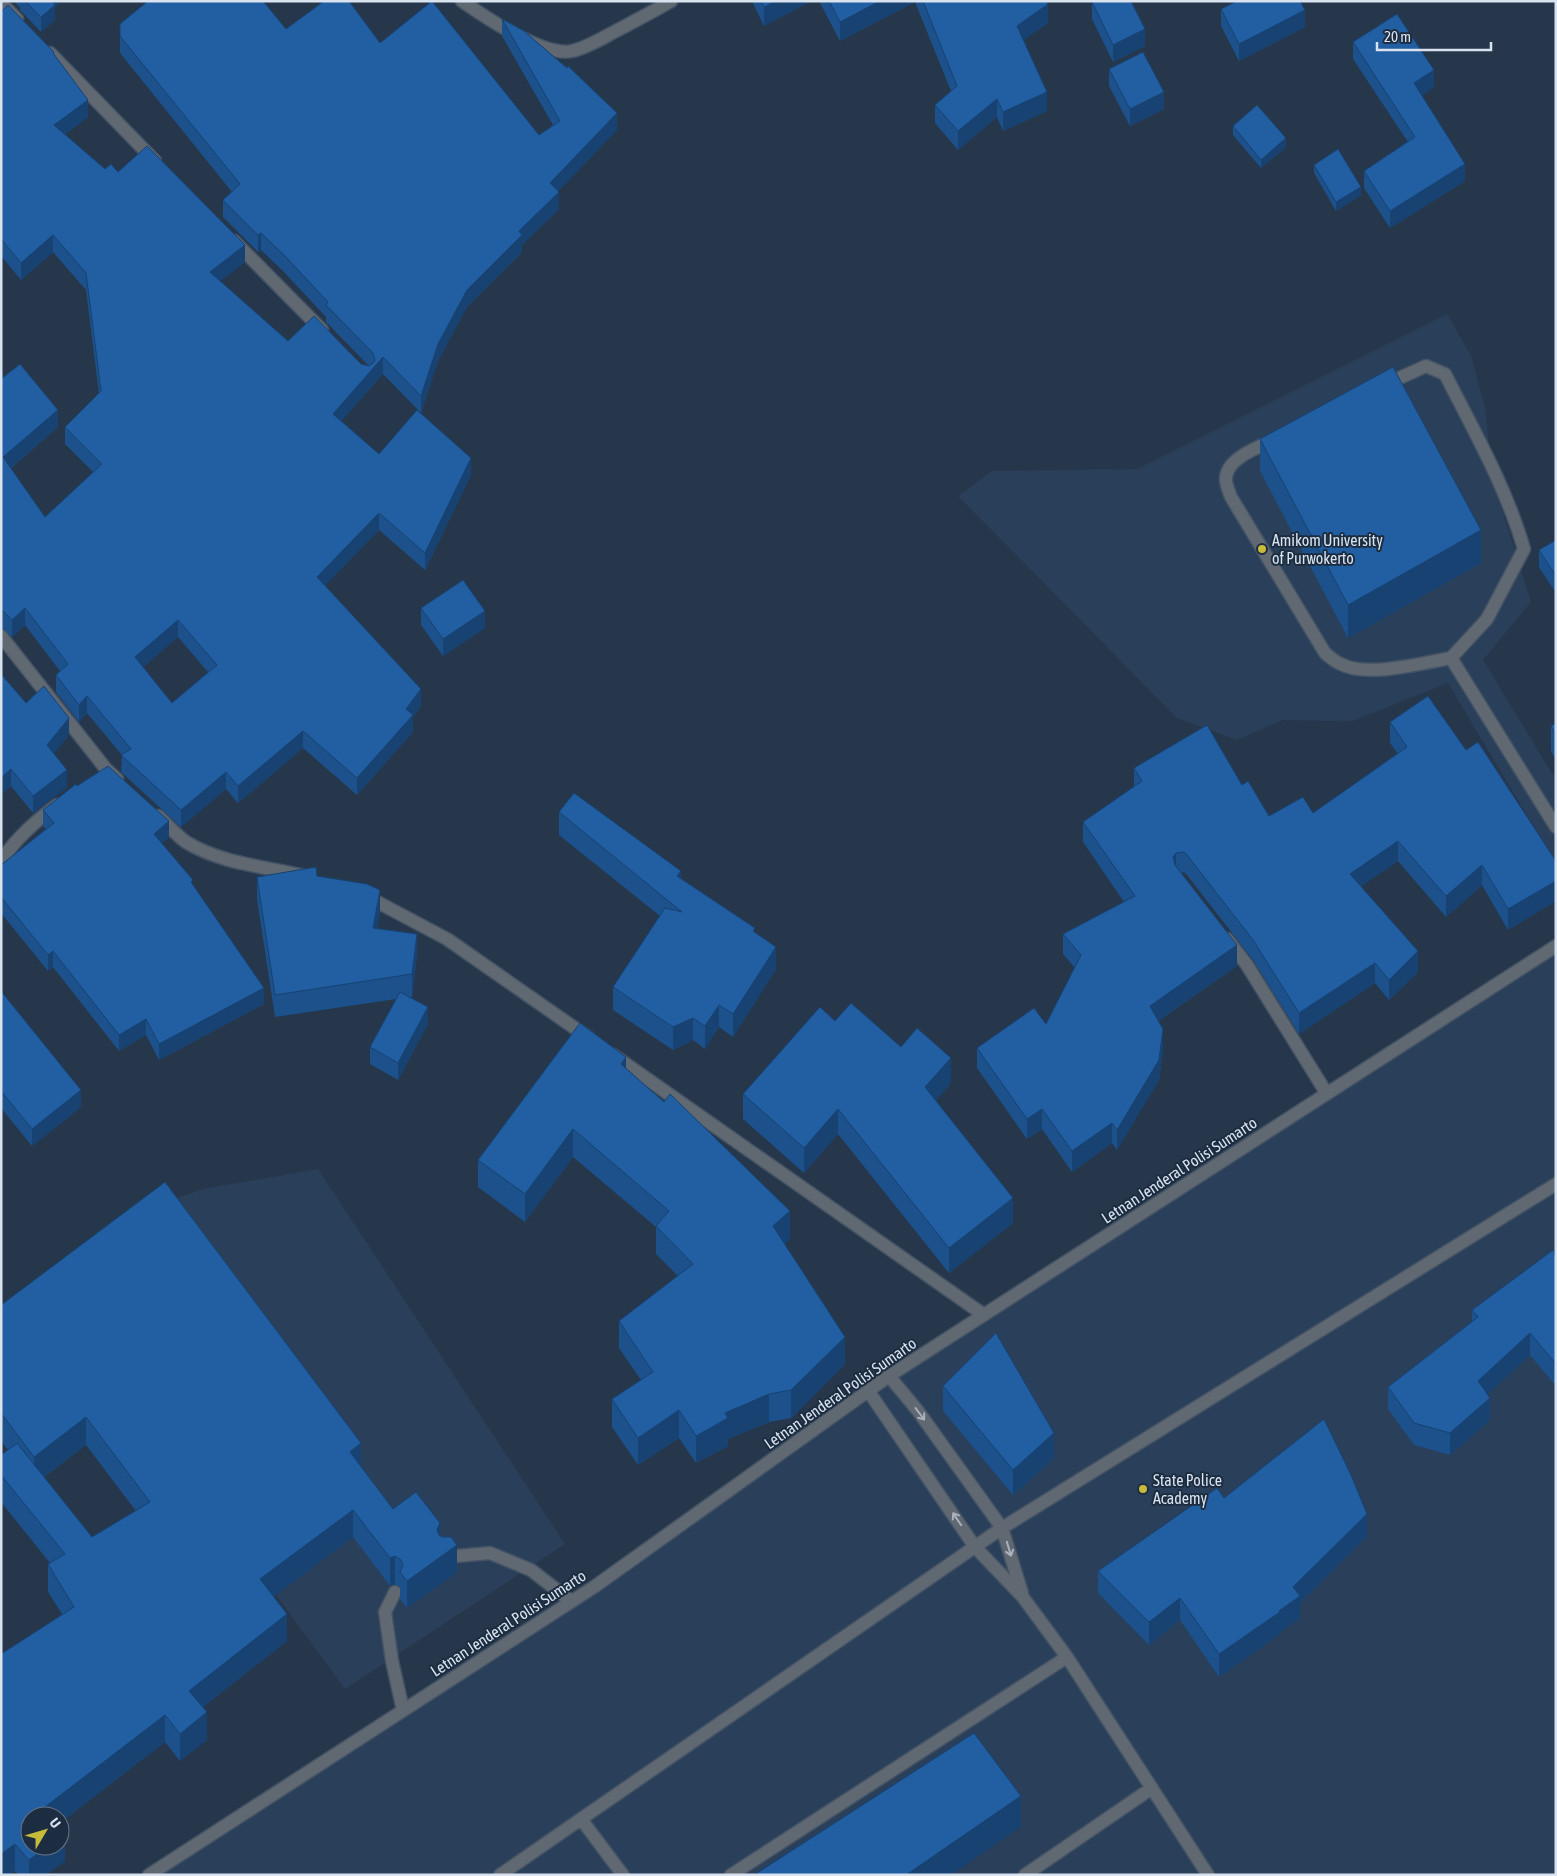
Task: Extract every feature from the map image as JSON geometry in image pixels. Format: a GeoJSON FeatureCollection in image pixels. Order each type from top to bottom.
{"type":"FeatureCollection","features":[{"type":"Feature","properties":{"kind":"street"},"geometry":{"type":"LineString","coordinates":[[462,1],[506,30],[534,44],[571,52],[599,41],[671,1]]}},
{"type":"Feature","properties":{"kind":"street"},"geometry":{"type":"LineString","coordinates":[[1,3],[22,25]]}},
{"type":"Feature","properties":{"kind":"street"},"geometry":{"type":"LineString","coordinates":[[43,46],[162,167]]}},
{"type":"Feature","properties":{"kind":"street"},"geometry":{"type":"LineString","coordinates":[[224,232],[334,342]]}},
{"type":"Feature","properties":{"kind":"street"},"geometry":{"type":"LineString","coordinates":[[1287,433],[1245,454],[1229,466],[1225,478],[1231,497],[1325,653],[1341,664],[1358,670],[1390,668],[1451,658],[1487,620],[1524,548],[1517,523],[1501,484],[1445,374],[1426,366],[1372,390]]}},
{"type":"Feature","properties":{"kind":"street"},"geometry":{"type":"LineString","coordinates":[[1,636],[103,771],[128,788]]}},
{"type":"Feature","properties":{"kind":"street"},"geometry":{"type":"LineString","coordinates":[[1451,658],[1556,827]]}},
{"type":"Feature","properties":{"kind":"street"},"geometry":{"type":"LineString","coordinates":[[1,861],[11,846],[39,818],[70,796]]}},
{"type":"Feature","properties":{"kind":"street"},"geometry":{"type":"LineString","coordinates":[[149,808],[184,841],[207,853],[239,864],[272,868],[319,880]]}},
{"type":"Feature","properties":{"kind":"street"},"geometry":{"type":"LineString","coordinates":[[355,891],[447,940],[984,1315]]}},
{"type":"Feature","properties":{"kind":"street"},"geometry":{"type":"LineString","coordinates":[[1217,926],[1247,965],[1327,1094]]}},
{"type":"Feature","properties":{"kind":"street","name":"Letnan Jenderal Polisi Sumarto"},"geometry":{"type":"LineString","coordinates":[[149,1875],[571,1601],[869,1392],[889,1376],[1556,946]]}},
{"type":"Feature","properties":{"kind":"street"},"geometry":{"type":"LineString","coordinates":[[500,1875],[1002,1528],[1556,1184]]}},
{"type":"Feature","properties":{"kind":"street"},"geometry":{"type":"LineString","coordinates":[[889,1376],[918,1411],[1002,1528],[1022,1596]]}},
{"type":"Feature","properties":{"kind":"street"},"geometry":{"type":"LineString","coordinates":[[869,1392],[975,1547],[1022,1596],[1068,1657],[1208,1875]]}},
{"type":"Feature","properties":{"kind":"street"},"geometry":{"type":"LineString","coordinates":[[445,1557],[490,1553],[531,1570],[571,1601]]}},
{"type":"Feature","properties":{"kind":"street"},"geometry":{"type":"LineString","coordinates":[[395,1592],[385,1612],[392,1661],[403,1710]]}},
{"type":"Feature","properties":{"kind":"street"},"geometry":{"type":"LineString","coordinates":[[731,1875],[1068,1657]]}},
{"type":"Feature","properties":{"kind":"street"},"geometry":{"type":"LineString","coordinates":[[1025,1875],[1152,1788]]}},
{"type":"Feature","properties":{"kind":"street"},"geometry":{"type":"LineString","coordinates":[[582,1819],[623,1875]]}},
{"type":"Feature","properties":{"kind":"shaded area","name":"Amikom University of Purwokerto"},"geometry":{"type":"Polygon","coordinates":[[[1447,314],[1471,356],[1485,407],[1492,478],[1531,602],[1483,660],[1556,780],[1556,864],[1448,683],[1353,721],[1283,720],[1237,740],[1177,718],[958,496],[992,471],[1137,469],[1447,314]]]}},
{"type":"Feature","properties":{"kind":"shaded area","name":"State Police Academy"},"geometry":{"type":"Polygon","coordinates":[[[1556,945],[1556,1875],[149,1875],[515,1638],[869,1392],[1556,945]]]}},
{"type":"Feature","properties":{"kind":"shaded area"},"geometry":{"type":"Polygon","coordinates":[[[318,1169],[565,1544],[345,1689],[98,1352],[127,1216],[203,1189],[318,1169]]]}},
{"type":"Feature","properties":{"kind":"building"},"geometry":{"type":"Polygon","coordinates":[[[25,1],[52,1],[55,5],[41,17],[25,1]]]}},
{"type":"Feature","properties":{"kind":"building"},"geometry":{"type":"Polygon","coordinates":[[[148,1],[263,1],[286,29],[324,1],[349,1],[380,43],[432,1],[539,135],[560,121],[502,19],[524,31],[567,68],[568,66],[617,113],[550,183],[559,192],[519,231],[522,235],[467,290],[438,344],[421,396],[383,357],[333,414],[379,454],[417,410],[471,458],[425,553],[379,513],[317,577],[421,689],[406,709],[413,715],[357,778],[303,731],[238,786],[226,772],[181,810],[121,755],[131,749],[87,696],[79,705],[56,675],[68,664],[25,608],[12,620],[1,611],[1,379],[20,364],[58,410],[3,457],[45,517],[102,464],[65,427],[101,391],[86,273],[53,235],[21,263],[1,240],[1,12],[8,5],[54,52],[88,100],[54,125],[105,169],[111,164],[118,172],[147,146],[245,245],[210,272],[288,341],[314,316],[361,364],[369,366],[375,360],[373,353],[326,305],[328,302],[284,255],[261,233],[258,235],[223,200],[240,184],[120,36],[120,24],[148,1]],[[178,620],[135,657],[172,703],[217,665],[178,620]]]}},
{"type":"Feature","properties":{"kind":"building"},"geometry":{"type":"Polygon","coordinates":[[[761,1],[776,1],[764,7],[761,1]]]}},
{"type":"Feature","properties":{"kind":"building"},"geometry":{"type":"Polygon","coordinates":[[[829,1],[880,1],[840,22],[829,1]]]}},
{"type":"Feature","properties":{"kind":"building"},"geometry":{"type":"Polygon","coordinates":[[[923,1],[1046,1],[1048,4],[1017,26],[1047,92],[1003,112],[997,99],[958,131],[935,105],[957,86],[923,1]]]}},
{"type":"Feature","properties":{"kind":"building"},"geometry":{"type":"Polygon","coordinates":[[[1131,1],[1145,29],[1113,45],[1092,2],[1131,1]]]}},
{"type":"Feature","properties":{"kind":"building"},"geometry":{"type":"Polygon","coordinates":[[[1237,1],[1300,1],[1305,10],[1239,44],[1221,9],[1237,1]]]}},
{"type":"Feature","properties":{"kind":"building"},"geometry":{"type":"Polygon","coordinates":[[[1397,14],[1434,70],[1414,83],[1465,164],[1390,211],[1364,171],[1415,137],[1353,42],[1397,14]]]}},
{"type":"Feature","properties":{"kind":"building"},"geometry":{"type":"Polygon","coordinates":[[[1143,52],[1164,92],[1130,109],[1109,69],[1143,52]]]}},
{"type":"Feature","properties":{"kind":"building"},"geometry":{"type":"Polygon","coordinates":[[[1257,105],[1286,138],[1261,160],[1233,126],[1257,105]]]}},
{"type":"Feature","properties":{"kind":"building"},"geometry":{"type":"Polygon","coordinates":[[[1338,149],[1361,187],[1336,202],[1314,165],[1338,149]]]}},
{"type":"Feature","properties":{"kind":"building"},"geometry":{"type":"Polygon","coordinates":[[[1393,367],[1481,530],[1348,605],[1260,439],[1393,367]]]}},
{"type":"Feature","properties":{"kind":"building"},"geometry":{"type":"Polygon","coordinates":[[[1556,540],[1556,576],[1539,550],[1556,540]]]}},
{"type":"Feature","properties":{"kind":"building"},"geometry":{"type":"Polygon","coordinates":[[[463,580],[485,611],[443,639],[421,608],[463,580]]]}},
{"type":"Feature","properties":{"kind":"building"},"geometry":{"type":"Polygon","coordinates":[[[1,674],[26,703],[44,686],[69,718],[47,745],[67,770],[33,796],[11,769],[1,778],[1,674]]]}},
{"type":"Feature","properties":{"kind":"building"},"geometry":{"type":"Polygon","coordinates":[[[1428,696],[1466,750],[1478,742],[1556,861],[1556,881],[1508,909],[1482,865],[1446,896],[1398,841],[1350,874],[1418,951],[1389,980],[1375,963],[1299,1013],[1253,940],[1187,855],[1184,852],[1176,853],[1173,857],[1175,865],[1237,945],[1150,1006],[1163,1029],[1159,1060],[1117,1130],[1112,1123],[1072,1151],[1042,1109],[1027,1119],[977,1048],[1034,1008],[1046,1024],[1081,955],[1063,934],[1135,896],[1083,822],[1142,781],[1134,768],[1207,725],[1242,785],[1248,781],[1269,816],[1303,797],[1313,813],[1407,747],[1390,722],[1428,696]]]}},
{"type":"Feature","properties":{"kind":"building"},"geometry":{"type":"Polygon","coordinates":[[[1556,723],[1556,735],[1551,726],[1556,723]]]}},
{"type":"Feature","properties":{"kind":"building"},"geometry":{"type":"Polygon","coordinates":[[[108,766],[169,821],[154,834],[193,880],[191,882],[264,988],[159,1044],[146,1019],[119,1035],[53,951],[48,955],[1,897],[1,865],[54,823],[43,810],[76,784],[77,786],[108,766]]]}},
{"type":"Feature","properties":{"kind":"building"},"geometry":{"type":"Polygon","coordinates":[[[574,793],[681,871],[677,876],[755,928],[753,931],[776,947],[733,1014],[719,1005],[705,1026],[693,1018],[673,1027],[613,987],[665,908],[682,912],[559,812],[574,793]]]}},
{"type":"Feature","properties":{"kind":"building"},"geometry":{"type":"Polygon","coordinates":[[[316,867],[317,876],[367,884],[380,890],[373,928],[417,934],[412,974],[275,995],[257,877],[316,867]]]}},
{"type":"Feature","properties":{"kind":"building"},"geometry":{"type":"Polygon","coordinates":[[[1,991],[81,1090],[32,1129],[1,1091],[1,991]]]}},
{"type":"Feature","properties":{"kind":"building"},"geometry":{"type":"Polygon","coordinates":[[[400,992],[428,1007],[398,1063],[370,1047],[400,992]]]}},
{"type":"Feature","properties":{"kind":"building"},"geometry":{"type":"Polygon","coordinates":[[[851,1003],[901,1047],[917,1028],[951,1058],[925,1087],[1013,1198],[949,1248],[838,1109],[804,1148],[743,1094],[820,1007],[835,1021],[851,1003]]]}},
{"type":"Feature","properties":{"kind":"building"},"geometry":{"type":"Polygon","coordinates":[[[580,1023],[626,1057],[621,1064],[664,1102],[670,1094],[790,1211],[773,1226],[845,1337],[791,1390],[769,1394],[725,1413],[728,1418],[696,1436],[679,1410],[638,1438],[612,1399],[653,1372],[619,1321],[693,1264],[656,1226],[669,1211],[573,1129],[525,1194],[478,1160],[580,1023]]]}},
{"type":"Feature","properties":{"kind":"building"},"geometry":{"type":"Polygon","coordinates":[[[165,1182],[361,1443],[350,1452],[393,1509],[416,1492],[440,1523],[437,1530],[439,1535],[451,1537],[457,1545],[407,1581],[400,1572],[403,1565],[401,1560],[395,1556],[390,1558],[353,1510],[260,1579],[287,1614],[189,1691],[207,1712],[180,1734],[165,1715],[46,1806],[20,1806],[20,1850],[15,1844],[1,1854],[1,1654],[74,1607],[48,1564],[65,1554],[1,1475],[1,1455],[17,1443],[92,1537],[150,1502],[86,1417],[34,1457],[1,1413],[1,1305],[165,1182]]]}},
{"type":"Feature","properties":{"kind":"building"},"geometry":{"type":"Polygon","coordinates":[[[1553,1250],[1556,1257],[1556,1364],[1530,1333],[1478,1381],[1490,1398],[1450,1433],[1414,1423],[1388,1387],[1478,1317],[1472,1310],[1553,1250]]]}},
{"type":"Feature","properties":{"kind":"building"},"geometry":{"type":"Polygon","coordinates":[[[996,1333],[1054,1433],[1013,1470],[943,1386],[996,1333]]]}},
{"type":"Feature","properties":{"kind":"building"},"geometry":{"type":"Polygon","coordinates":[[[1324,1419],[1351,1475],[1367,1514],[1293,1587],[1300,1596],[1219,1654],[1180,1598],[1149,1622],[1098,1571],[1217,1488],[1224,1498],[1324,1419]]]}},
{"type":"Feature","properties":{"kind":"building"},"geometry":{"type":"Polygon","coordinates":[[[974,1733],[1021,1796],[906,1875],[754,1875],[974,1733]]]}},
{"type":"Feature","properties":{"kind":"building"},"geometry":{"type":"Polygon","coordinates":[[[26,1856],[34,1856],[29,1860],[26,1856]]]}},
{"type":"Feature","properties":{"kind":"place","name":"Amikom University of Purwokerto"},"geometry":{"type":"Point","coordinates":[1262,549]}},
{"type":"Feature","properties":{"kind":"place","name":"State Police Academy"},"geometry":{"type":"Point","coordinates":[1143,1489]}}]}
